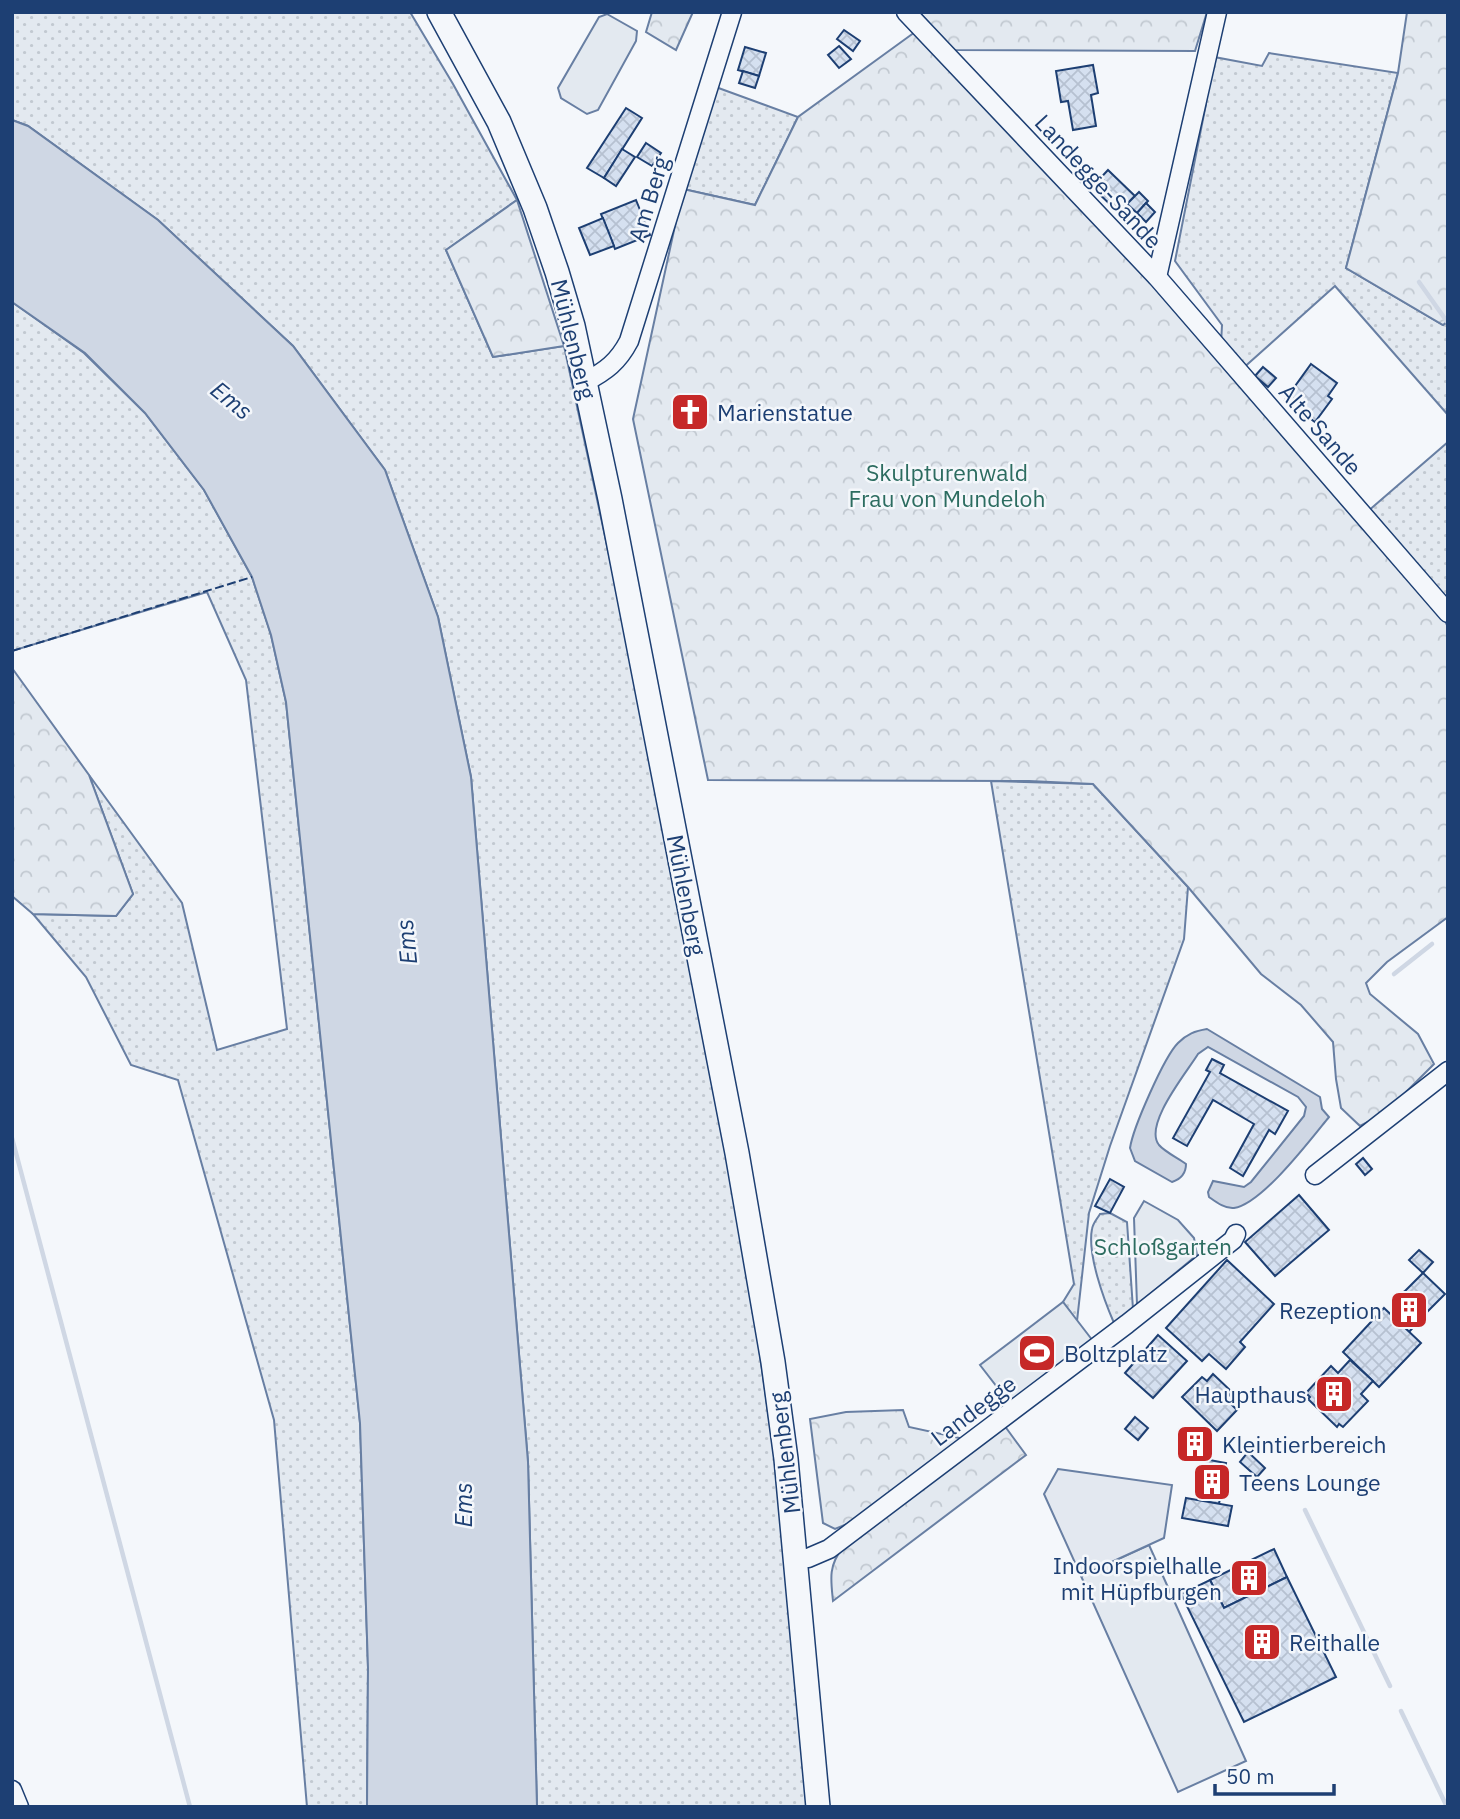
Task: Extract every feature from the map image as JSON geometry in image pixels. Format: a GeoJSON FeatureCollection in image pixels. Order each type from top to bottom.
{"type":"FeatureCollection","features":[{"type":"Feature","properties":{"kind":"main road","name":"Mühlenberg"},"geometry":{"type":"LineString","coordinates":[[439,12],[499,122],[558,272],[610,499],[739,1166],[773,1362],[786,1459],[818,1807]]}},
{"type":"Feature","properties":{"kind":"street","name":"Am Berg"},"geometry":{"type":"LineString","coordinates":[[585,382],[607,371],[621,357],[629,341],[732,12]]}},
{"type":"Feature","properties":{"kind":"street","name":"Landegge-Sande"},"geometry":{"type":"LineString","coordinates":[[906,12],[1157,277]]}},
{"type":"Feature","properties":{"kind":"street","name":"Landegge-Sande"},"geometry":{"type":"LineString","coordinates":[[1157,277],[1217,12]]}},
{"type":"Feature","properties":{"kind":"street","name":"Alte Sande"},"geometry":{"type":"LineString","coordinates":[[1157,277],[1448,613]]}},
{"type":"Feature","properties":{"kind":"street"},"geometry":{"type":"LineString","coordinates":[[1315,1175],[1448,1071]]}},
{"type":"Feature","properties":{"kind":"street","name":"Landegge"},"geometry":{"type":"LineString","coordinates":[[796,1559],[808,1558],[829,1549],[1127,1324],[1219,1252],[1236,1234]]}},
{"type":"Feature","properties":{"kind":"street"},"geometry":{"type":"LineString","coordinates":[[12,1790],[19,1807]]}},
{"type":"Feature","properties":{"kind":"green space"},"geometry":{"type":"Polygon","coordinates":[[[12,12],[410,12],[517,200],[446,250],[493,357],[564,346],[614,578],[748,1270],[783,1518],[807,1807],[537,1807],[528,1462],[471,777],[438,617],[385,470],[293,346],[158,220],[28,126],[12,120],[12,12]]]}},
{"type":"Feature","properties":{"kind":"green space"},"geometry":{"type":"Polygon","coordinates":[[[652,12],[693,12],[676,50],[646,32],[652,12]]]}},
{"type":"Feature","properties":{"kind":"green space"},"geometry":{"type":"Polygon","coordinates":[[[919,12],[1207,12],[1195,51],[954,50],[919,12]]]}},
{"type":"Feature","properties":{"kind":"green space"},"geometry":{"type":"Polygon","coordinates":[[[1407,12],[1448,12],[1448,321],[1443,325],[1346,268],[1398,73],[1407,12]]]}},
{"type":"Feature","properties":{"kind":"green space"},"geometry":{"type":"Polygon","coordinates":[[[607,14],[637,31],[636,41],[598,110],[587,114],[561,98],[558,88],[599,17],[607,14]]]}},
{"type":"Feature","properties":{"kind":"green space","name":"Skulpturenwald Frau von Mundeloh"},"geometry":{"type":"Polygon","coordinates":[[[915,32],[1121,240],[1437,605],[1448,627],[1448,917],[1387,962],[1366,983],[1370,994],[1418,1034],[1434,1064],[1385,1113],[1360,1126],[1341,1108],[1333,1042],[1301,1005],[1261,974],[1188,887],[1093,784],[1029,781],[708,780],[633,419],[683,189],[755,205],[798,117],[915,32]]]}},
{"type":"Feature","properties":{"kind":"green space"},"geometry":{"type":"Polygon","coordinates":[[[1269,53],[1398,73],[1346,268],[1443,325],[1448,321],[1448,415],[1335,286],[1241,370],[1221,344],[1222,325],[1175,261],[1206,104],[1201,101],[1214,57],[1262,66],[1269,53]]]}},
{"type":"Feature","properties":{"kind":"green space"},"geometry":{"type":"Polygon","coordinates":[[[713,86],[798,117],[755,205],[683,189],[713,86]]]}},
{"type":"Feature","properties":{"kind":"green space"},"geometry":{"type":"Polygon","coordinates":[[[517,200],[564,346],[493,357],[446,250],[517,200]]]}},
{"type":"Feature","properties":{"kind":"green space"},"geometry":{"type":"Polygon","coordinates":[[[12,302],[84,353],[145,413],[204,490],[252,577],[271,635],[286,702],[360,1423],[368,1668],[367,1807],[307,1807],[274,1420],[178,1080],[131,1065],[86,977],[33,914],[116,916],[133,894],[89,775],[182,903],[217,1050],[287,1029],[246,680],[207,592],[12,651],[12,302]]]}},
{"type":"Feature","properties":{"kind":"green space"},"geometry":{"type":"Polygon","coordinates":[[[1448,442],[1448,603],[1367,512],[1448,442]]]}},
{"type":"Feature","properties":{"kind":"green space"},"geometry":{"type":"Polygon","coordinates":[[[12,668],[89,775],[133,894],[116,916],[33,914],[12,896],[12,668]]]}},
{"type":"Feature","properties":{"kind":"green space"},"geometry":{"type":"Polygon","coordinates":[[[991,781],[1093,784],[1188,887],[1184,939],[1110,1146],[1089,1213],[1077,1321],[1063,1302],[1074,1284],[991,781]]]}},
{"type":"Feature","properties":{"kind":"green space","name":"Schloßgarten"},"geometry":{"type":"Polygon","coordinates":[[[1144,1201],[1178,1220],[1194,1238],[1197,1255],[1137,1305],[1134,1218],[1144,1201]]]}},
{"type":"Feature","properties":{"kind":"green space"},"geometry":{"type":"Polygon","coordinates":[[[1110,1213],[1127,1222],[1133,1309],[1114,1323],[1097,1277],[1091,1239],[1093,1227],[1100,1214],[1110,1213]]]}},
{"type":"Feature","properties":{"kind":"green space","name":"Boltzplatz"},"geometry":{"type":"Polygon","coordinates":[[[1063,1302],[1093,1341],[1011,1405],[980,1365],[1063,1302]]]}},
{"type":"Feature","properties":{"kind":"green space"},"geometry":{"type":"Polygon","coordinates":[[[903,1410],[909,1427],[964,1439],[847,1524],[835,1529],[823,1523],[810,1419],[846,1412],[903,1410]]]}},
{"type":"Feature","properties":{"kind":"green space"},"geometry":{"type":"Polygon","coordinates":[[[1004,1425],[1026,1455],[833,1601],[832,1568],[842,1549],[1004,1425]]]}},
{"type":"Feature","properties":{"kind":"green space"},"geometry":{"type":"Polygon","coordinates":[[[1149,1545],[1246,1761],[1178,1792],[1081,1576],[1149,1545]]]}},
{"type":"Feature","properties":{"kind":"shaded area"},"geometry":{"type":"Polygon","coordinates":[[[1058,1469],[1172,1485],[1164,1538],[1081,1576],[1044,1494],[1058,1469]]]}},
{"type":"Feature","properties":{"kind":"water","name":"Ems"},"geometry":{"type":"Polygon","coordinates":[[[12,120],[28,126],[158,220],[293,346],[385,470],[438,617],[471,777],[528,1462],[537,1807],[367,1807],[368,1668],[360,1423],[286,702],[271,635],[252,577],[204,490],[145,413],[85,353],[12,302],[12,120]]]}},
{"type":"Feature","properties":{"kind":"water"},"geometry":{"type":"Polygon","coordinates":[[[1207,1029],[1320,1097],[1322,1109],[1329,1117],[1272,1183],[1245,1204],[1234,1208],[1224,1206],[1209,1197],[1208,1192],[1213,1181],[1244,1187],[1251,1182],[1304,1116],[1306,1107],[1298,1097],[1208,1047],[1198,1054],[1177,1085],[1161,1112],[1157,1125],[1159,1145],[1186,1164],[1182,1176],[1172,1182],[1135,1161],[1130,1148],[1150,1093],[1172,1051],[1188,1035],[1207,1029]]]}},
{"type":"Feature","properties":{"kind":"building"},"geometry":{"type":"Polygon","coordinates":[[[844,30],[860,41],[853,51],[837,39],[844,30]]]}},
{"type":"Feature","properties":{"kind":"building"},"geometry":{"type":"Polygon","coordinates":[[[839,46],[851,59],[839,68],[828,55],[839,46]]]}},
{"type":"Feature","properties":{"kind":"building"},"geometry":{"type":"Polygon","coordinates":[[[745,47],[766,53],[759,76],[738,70],[745,47]]]}},
{"type":"Feature","properties":{"kind":"building"},"geometry":{"type":"Polygon","coordinates":[[[1093,65],[1098,93],[1091,95],[1096,126],[1073,130],[1068,101],[1061,102],[1056,71],[1093,65]]]}},
{"type":"Feature","properties":{"kind":"building"},"geometry":{"type":"Polygon","coordinates":[[[743,71],[759,76],[755,88],[739,83],[743,71]]]}},
{"type":"Feature","properties":{"kind":"building"},"geometry":{"type":"Polygon","coordinates":[[[626,108],[642,118],[604,178],[587,168],[626,108]]]}},
{"type":"Feature","properties":{"kind":"building"},"geometry":{"type":"Polygon","coordinates":[[[646,143],[661,153],[652,166],[637,157],[646,143]]]}},
{"type":"Feature","properties":{"kind":"building"},"geometry":{"type":"Polygon","coordinates":[[[622,149],[635,157],[616,186],[604,178],[622,149]]]}},
{"type":"Feature","properties":{"kind":"building"},"geometry":{"type":"Polygon","coordinates":[[[1108,170],[1135,196],[1119,213],[1092,187],[1108,170]]]}},
{"type":"Feature","properties":{"kind":"building"},"geometry":{"type":"Polygon","coordinates":[[[1139,192],[1148,201],[1137,213],[1127,204],[1139,192]]]}},
{"type":"Feature","properties":{"kind":"building"},"geometry":{"type":"Polygon","coordinates":[[[636,200],[650,235],[615,249],[601,214],[636,200]]]}},
{"type":"Feature","properties":{"kind":"building"},"geometry":{"type":"Polygon","coordinates":[[[1146,203],[1155,212],[1146,222],[1137,213],[1146,203]]]}},
{"type":"Feature","properties":{"kind":"building"},"geometry":{"type":"Polygon","coordinates":[[[603,218],[614,246],[590,255],[579,228],[603,218]]]}},
{"type":"Feature","properties":{"kind":"building"},"geometry":{"type":"Polygon","coordinates":[[[1311,364],[1337,383],[1328,396],[1332,399],[1315,422],[1285,400],[1311,364]]]}},
{"type":"Feature","properties":{"kind":"building"},"geometry":{"type":"Polygon","coordinates":[[[1263,367],[1276,378],[1268,387],[1255,376],[1263,367]]]}},
{"type":"Feature","properties":{"kind":"building"},"geometry":{"type":"Polygon","coordinates":[[[1212,1059],[1224,1065],[1220,1073],[1288,1111],[1275,1134],[1269,1130],[1243,1176],[1230,1168],[1254,1124],[1213,1100],[1187,1146],[1173,1138],[1210,1072],[1206,1070],[1212,1059]]]}},
{"type":"Feature","properties":{"kind":"building"},"geometry":{"type":"Polygon","coordinates":[[[1363,1158],[1372,1169],[1365,1175],[1356,1164],[1363,1158]]]}},
{"type":"Feature","properties":{"kind":"building"},"geometry":{"type":"Polygon","coordinates":[[[1110,1179],[1124,1187],[1110,1213],[1095,1206],[1110,1179]]]}},
{"type":"Feature","properties":{"kind":"building"},"geometry":{"type":"Polygon","coordinates":[[[1299,1195],[1329,1230],[1275,1276],[1245,1242],[1299,1195]]]}},
{"type":"Feature","properties":{"kind":"building"},"geometry":{"type":"Polygon","coordinates":[[[1419,1250],[1433,1262],[1423,1273],[1409,1260],[1419,1250]]]}},
{"type":"Feature","properties":{"kind":"building"},"geometry":{"type":"Polygon","coordinates":[[[1227,1260],[1274,1304],[1240,1342],[1245,1347],[1226,1369],[1209,1354],[1202,1361],[1166,1328],[1227,1260]]]}},
{"type":"Feature","properties":{"kind":"building"},"geometry":{"type":"Polygon","coordinates":[[[1423,1273],[1445,1294],[1426,1313],[1404,1292],[1423,1273]]]}},
{"type":"Feature","properties":{"kind":"building","name":"Rezeption"},"geometry":{"type":"Polygon","coordinates":[[[1404,1292],[1426,1313],[1409,1332],[1391,1315],[1399,1306],[1395,1302],[1404,1292]]]}},
{"type":"Feature","properties":{"kind":"building"},"geometry":{"type":"Polygon","coordinates":[[[1384,1308],[1421,1343],[1379,1387],[1343,1352],[1384,1308]]]}},
{"type":"Feature","properties":{"kind":"building"},"geometry":{"type":"Polygon","coordinates":[[[1158,1335],[1187,1361],[1153,1398],[1125,1373],[1158,1335]]]}},
{"type":"Feature","properties":{"kind":"building","name":"Haupthaus"},"geometry":{"type":"Polygon","coordinates":[[[1350,1360],[1373,1381],[1361,1394],[1368,1401],[1343,1427],[1339,1424],[1337,1427],[1308,1399],[1310,1397],[1306,1393],[1331,1366],[1338,1373],[1350,1360]]]}},
{"type":"Feature","properties":{"kind":"building"},"geometry":{"type":"Polygon","coordinates":[[[1213,1374],[1232,1392],[1226,1399],[1237,1410],[1217,1431],[1182,1397],[1202,1377],[1207,1381],[1213,1374]]]}},
{"type":"Feature","properties":{"kind":"building"},"geometry":{"type":"Polygon","coordinates":[[[1135,1417],[1148,1428],[1138,1440],[1125,1429],[1135,1417]]]}},
{"type":"Feature","properties":{"kind":"building"},"geometry":{"type":"Polygon","coordinates":[[[1248,1452],[1265,1468],[1257,1477],[1240,1462],[1248,1452]]]}},
{"type":"Feature","properties":{"kind":"building","name":"Teens Lounge"},"geometry":{"type":"Polygon","coordinates":[[[1204,1459],[1226,1463],[1219,1504],[1197,1500],[1204,1459]]]}},
{"type":"Feature","properties":{"kind":"building"},"geometry":{"type":"Polygon","coordinates":[[[1186,1498],[1232,1506],[1228,1526],[1182,1518],[1186,1498]]]}},
{"type":"Feature","properties":{"kind":"building","name":"Indoorspielhalle mit Hüpfburgen"},"geometry":{"type":"Polygon","coordinates":[[[1274,1549],[1287,1577],[1224,1608],[1210,1580],[1274,1549]]]}},
{"type":"Feature","properties":{"kind":"building","name":"Reithalle"},"geometry":{"type":"Polygon","coordinates":[[[1287,1577],[1336,1677],[1244,1722],[1181,1594],[1210,1580],[1224,1608],[1287,1577]]]}},
{"type":"Feature","properties":{"kind":"waterway"},"geometry":{"type":"LineString","coordinates":[[1419,282],[1448,323]]}},
{"type":"Feature","properties":{"kind":"waterway"},"geometry":{"type":"LineString","coordinates":[[1394,974],[1432,944]]}},
{"type":"Feature","properties":{"kind":"waterway"},"geometry":{"type":"LineString","coordinates":[[12,1138],[190,1807]]}},
{"type":"Feature","properties":{"kind":"waterway"},"geometry":{"type":"LineString","coordinates":[[1305,1510],[1390,1686]]}},
{"type":"Feature","properties":{"kind":"waterway"},"geometry":{"type":"LineString","coordinates":[[1401,1711],[1447,1807]]}},
{"type":"Feature","properties":{"kind":"fence"},"geometry":{"type":"LineString","coordinates":[[12,651],[252,577]]}},
{"type":"Feature","properties":{"kind":"place","name":"Marienstatue"},"geometry":{"type":"Point","coordinates":[690,412]}},
{"type":"Feature","properties":{"kind":"place","name":"Rezeption"},"geometry":{"type":"Point","coordinates":[1409,1310]}},
{"type":"Feature","properties":{"kind":"place","name":"Boltzplatz"},"geometry":{"type":"Point","coordinates":[1037,1353]}},
{"type":"Feature","properties":{"kind":"place","name":"Haupthaus"},"geometry":{"type":"Point","coordinates":[1334,1394]}},
{"type":"Feature","properties":{"kind":"place","name":"Kleintierbereich"},"geometry":{"type":"Point","coordinates":[1195,1444]}},
{"type":"Feature","properties":{"kind":"place","name":"Teens Lounge"},"geometry":{"type":"Point","coordinates":[1212,1482]}},
{"type":"Feature","properties":{"kind":"place","name":"Indoorspielhalle mit Hüpfburgen"},"geometry":{"type":"Point","coordinates":[1249,1578]}},
{"type":"Feature","properties":{"kind":"place","name":"Reithalle"},"geometry":{"type":"Point","coordinates":[1262,1642]}}]}
